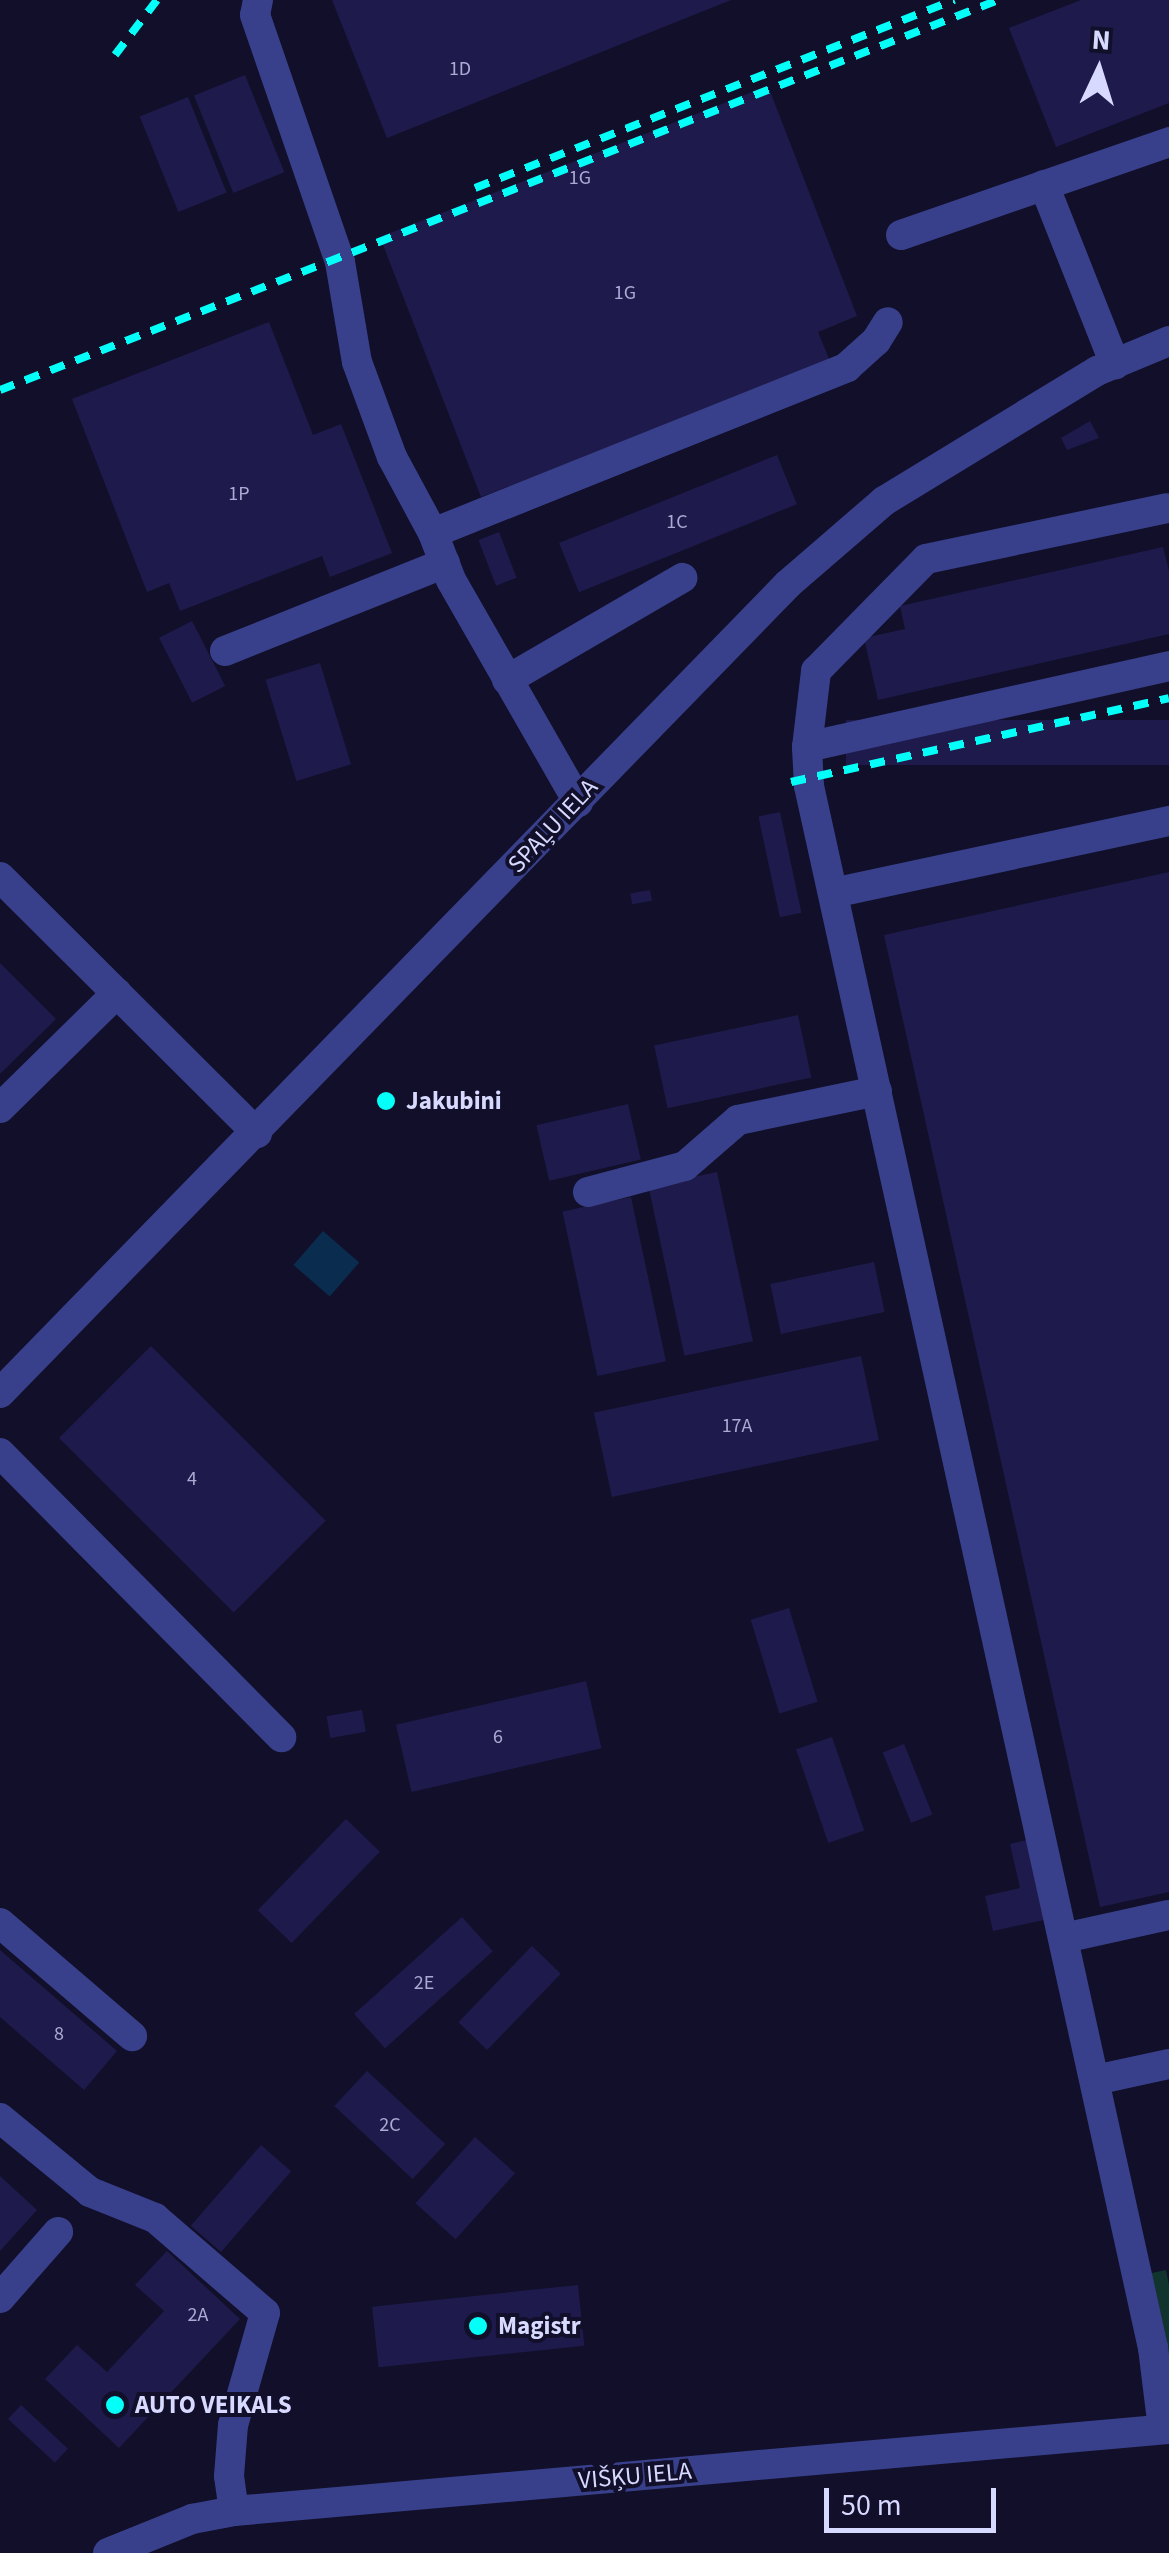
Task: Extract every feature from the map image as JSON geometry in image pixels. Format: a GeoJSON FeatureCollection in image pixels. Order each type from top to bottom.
{"type":"FeatureCollection","features":[{"type":"Feature","properties":{"kind":"street"},"geometry":{"type":"LineString","coordinates":[[258,0],[256,15],[340,262],[357,362],[392,457],[506,680],[578,802]]}},
{"type":"Feature","properties":{"kind":"street"},"geometry":{"type":"LineString","coordinates":[[901,235],[1169,142]]}},
{"type":"Feature","properties":{"kind":"street"},"geometry":{"type":"LineString","coordinates":[[1044,185],[1114,364]]}},
{"type":"Feature","properties":{"kind":"street"},"geometry":{"type":"LineString","coordinates":[[434,533],[847,367],[876,341],[888,322]]}},
{"type":"Feature","properties":{"kind":"street","name":"SPAĻU IELA"},"geometry":{"type":"LineString","coordinates":[[0,1393],[788,584],[884,500],[1114,364],[1169,341]]}},
{"type":"Feature","properties":{"kind":"street"},"geometry":{"type":"LineString","coordinates":[[1166,2429],[1153,2348],[1095,2080],[809,786],[807,747],[816,671],[926,559],[1168,512]]}},
{"type":"Feature","properties":{"kind":"street"},"geometry":{"type":"LineString","coordinates":[[225,652],[445,563]]}},
{"type":"Feature","properties":{"kind":"street"},"geometry":{"type":"LineString","coordinates":[[506,680],[682,578]]}},
{"type":"Feature","properties":{"kind":"street"},"geometry":{"type":"LineString","coordinates":[[807,747],[1169,666]]}},
{"type":"Feature","properties":{"kind":"street"},"geometry":{"type":"LineString","coordinates":[[833,892],[1169,821]]}},
{"type":"Feature","properties":{"kind":"street"},"geometry":{"type":"LineString","coordinates":[[0,877],[256,1134]]}},
{"type":"Feature","properties":{"kind":"street"},"geometry":{"type":"LineString","coordinates":[[0,1108],[117,993]]}},
{"type":"Feature","properties":{"kind":"street"},"geometry":{"type":"LineString","coordinates":[[588,1192],[685,1166],[738,1120],[877,1091]]}},
{"type":"Feature","properties":{"kind":"street"},"geometry":{"type":"LineString","coordinates":[[0,1453],[281,1736]]}},
{"type":"Feature","properties":{"kind":"street"},"geometry":{"type":"LineString","coordinates":[[1064,1938],[1169,1915]]}},
{"type":"Feature","properties":{"kind":"street"},"geometry":{"type":"LineString","coordinates":[[0,1923],[132,2036]]}},
{"type":"Feature","properties":{"kind":"street"},"geometry":{"type":"LineString","coordinates":[[1095,2080],[1169,2064]]}},
{"type":"Feature","properties":{"kind":"street"},"geometry":{"type":"LineString","coordinates":[[0,2118],[90,2192],[155,2218],[265,2313],[233,2425],[230,2476],[234,2511]]}},
{"type":"Feature","properties":{"kind":"street"},"geometry":{"type":"LineString","coordinates":[[0,2298],[58,2232]]}},
{"type":"Feature","properties":{"kind":"street","name":"VIŠĶU IELA"},"geometry":{"type":"LineString","coordinates":[[108,2553],[192,2519],[234,2511],[1166,2429]]}},
{"type":"Feature","properties":{"kind":"green space"},"geometry":{"type":"Polygon","coordinates":[[[1166,2270],[1169,2285],[1169,2363],[1147,2274],[1166,2270]]]}},
{"type":"Feature","properties":{"kind":"water"},"geometry":{"type":"Polygon","coordinates":[[[323,1231],[359,1262],[330,1296],[293,1265],[323,1231]]]}},
{"type":"Feature","properties":{"kind":"building"},"geometry":{"type":"Polygon","coordinates":[[[332,0],[731,0],[387,138],[332,0]]]}},
{"type":"Feature","properties":{"kind":"building"},"geometry":{"type":"Polygon","coordinates":[[[1081,0],[1169,0],[1169,103],[1056,147],[1009,28],[1081,0]]]}},
{"type":"Feature","properties":{"kind":"building"},"geometry":{"type":"Polygon","coordinates":[[[245,75],[284,172],[233,193],[194,96],[245,75]]]}},
{"type":"Feature","properties":{"kind":"building"},"geometry":{"type":"Polygon","coordinates":[[[768,86],[857,316],[818,332],[830,361],[481,497],[380,237],[768,86]]]}},
{"type":"Feature","properties":{"kind":"building"},"geometry":{"type":"Polygon","coordinates":[[[188,97],[227,192],[178,212],[140,116],[188,97]]]}},
{"type":"Feature","properties":{"kind":"building"},"geometry":{"type":"Polygon","coordinates":[[[269,322],[313,435],[341,424],[392,553],[330,577],[322,556],[180,611],[169,583],[147,592],[72,399],[269,322]]]}},
{"type":"Feature","properties":{"kind":"building"},"geometry":{"type":"Polygon","coordinates":[[[1090,421],[1099,438],[1067,450],[1061,438],[1090,421]]]}},
{"type":"Feature","properties":{"kind":"building"},"geometry":{"type":"Polygon","coordinates":[[[777,455],[797,504],[579,592],[559,543],[777,455]]]}},
{"type":"Feature","properties":{"kind":"building"},"geometry":{"type":"Polygon","coordinates":[[[499,532],[517,578],[496,586],[478,540],[499,532]]]}},
{"type":"Feature","properties":{"kind":"building"},"geometry":{"type":"Polygon","coordinates":[[[1163,547],[1169,571],[1169,634],[878,700],[864,638],[905,629],[900,606],[1163,547]]]}},
{"type":"Feature","properties":{"kind":"building"},"geometry":{"type":"Polygon","coordinates":[[[192,621],[225,686],[192,703],[159,638],[192,621]]]}},
{"type":"Feature","properties":{"kind":"building"},"geometry":{"type":"Polygon","coordinates":[[[320,663],[351,764],[296,781],[265,680],[320,663]]]}},
{"type":"Feature","properties":{"kind":"building"},"geometry":{"type":"Polygon","coordinates":[[[846,720],[1169,720],[1169,765],[846,765],[846,720]]]}},
{"type":"Feature","properties":{"kind":"building"},"geometry":{"type":"Polygon","coordinates":[[[780,812],[801,913],[780,917],[758,817],[780,812]]]}},
{"type":"Feature","properties":{"kind":"building"},"geometry":{"type":"Polygon","coordinates":[[[1169,872],[1169,1892],[1100,1907],[884,935],[1169,872]]]}},
{"type":"Feature","properties":{"kind":"building"},"geometry":{"type":"Polygon","coordinates":[[[650,890],[652,901],[632,904],[630,893],[650,890]]]}},
{"type":"Feature","properties":{"kind":"building"},"geometry":{"type":"Polygon","coordinates":[[[0,963],[56,1019],[0,1074],[0,963]]]}},
{"type":"Feature","properties":{"kind":"building"},"geometry":{"type":"Polygon","coordinates":[[[798,1015],[811,1078],[668,1108],[654,1046],[798,1015]]]}},
{"type":"Feature","properties":{"kind":"building"},"geometry":{"type":"Polygon","coordinates":[[[628,1104],[641,1160],[549,1181],[536,1125],[628,1104]]]}},
{"type":"Feature","properties":{"kind":"building"},"geometry":{"type":"Polygon","coordinates":[[[717,1172],[753,1341],[684,1356],[649,1187],[717,1172]]]}},
{"type":"Feature","properties":{"kind":"building"},"geometry":{"type":"Polygon","coordinates":[[[631,1197],[666,1361],[597,1376],[563,1212],[631,1197]]]}},
{"type":"Feature","properties":{"kind":"building"},"geometry":{"type":"Polygon","coordinates":[[[874,1262],[885,1312],[781,1334],[770,1284],[874,1262]]]}},
{"type":"Feature","properties":{"kind":"building"},"geometry":{"type":"Polygon","coordinates":[[[151,1346],[326,1521],[234,1613],[59,1438],[151,1346]]]}},
{"type":"Feature","properties":{"kind":"building"},"geometry":{"type":"Polygon","coordinates":[[[861,1356],[879,1440],[612,1497],[594,1413],[861,1356]]]}},
{"type":"Feature","properties":{"kind":"building"},"geometry":{"type":"Polygon","coordinates":[[[789,1608],[818,1702],[779,1713],[751,1620],[789,1608]]]}},
{"type":"Feature","properties":{"kind":"building"},"geometry":{"type":"Polygon","coordinates":[[[586,1681],[602,1748],[412,1792],[396,1725],[586,1681]]]}},
{"type":"Feature","properties":{"kind":"building"},"geometry":{"type":"Polygon","coordinates":[[[362,1710],[366,1732],[330,1738],[327,1716],[362,1710]]]}},
{"type":"Feature","properties":{"kind":"building"},"geometry":{"type":"Polygon","coordinates":[[[832,1737],[864,1831],[828,1843],[796,1749],[832,1737]]]}},
{"type":"Feature","properties":{"kind":"building"},"geometry":{"type":"Polygon","coordinates":[[[904,1744],[932,1814],[911,1823],[883,1753],[904,1744]]]}},
{"type":"Feature","properties":{"kind":"building"},"geometry":{"type":"Polygon","coordinates":[[[346,1819],[380,1852],[292,1943],[258,1910],[346,1819]]]}},
{"type":"Feature","properties":{"kind":"building"},"geometry":{"type":"Polygon","coordinates":[[[1027,1840],[1044,1920],[993,1931],[985,1896],[1020,1888],[1010,1844],[1027,1840]]]}},
{"type":"Feature","properties":{"kind":"building"},"geometry":{"type":"Polygon","coordinates":[[[462,1917],[493,1951],[385,2048],[354,2014],[462,1917]]]}},
{"type":"Feature","properties":{"kind":"building"},"geometry":{"type":"Polygon","coordinates":[[[532,1946],[561,1974],[487,2050],[458,2022],[532,1946]]]}},
{"type":"Feature","properties":{"kind":"building"},"geometry":{"type":"Polygon","coordinates":[[[0,1950],[117,2051],[84,2090],[0,2017],[0,1950]]]}},
{"type":"Feature","properties":{"kind":"building"},"geometry":{"type":"Polygon","coordinates":[[[367,2071],[445,2144],[413,2179],[334,2106],[367,2071]]]}},
{"type":"Feature","properties":{"kind":"building"},"geometry":{"type":"Polygon","coordinates":[[[475,2137],[515,2173],[456,2239],[415,2203],[475,2137]]]}},
{"type":"Feature","properties":{"kind":"building"},"geometry":{"type":"Polygon","coordinates":[[[261,2145],[291,2171],[221,2252],[191,2226],[261,2145]]]}},
{"type":"Feature","properties":{"kind":"building"},"geometry":{"type":"Polygon","coordinates":[[[0,2176],[37,2210],[0,2251],[0,2176]]]}},
{"type":"Feature","properties":{"kind":"building"},"geometry":{"type":"Polygon","coordinates":[[[167,2251],[240,2319],[119,2448],[45,2379],[77,2345],[107,2372],[164,2311],[135,2285],[167,2251]]]}},
{"type":"Feature","properties":{"kind":"building","name":"Magistr"},"geometry":{"type":"Polygon","coordinates":[[[578,2285],[584,2346],[379,2367],[372,2307],[578,2285]]]}},
{"type":"Feature","properties":{"kind":"building"},"geometry":{"type":"Polygon","coordinates":[[[21,2405],[68,2449],[55,2463],[8,2419],[21,2405]]]}},
{"type":"Feature","properties":{"kind":"railway"},"geometry":{"type":"LineString","coordinates":[[115,55],[157,0]]}},
{"type":"Feature","properties":{"kind":"railway"},"geometry":{"type":"LineString","coordinates":[[475,188],[954,0]]}},
{"type":"Feature","properties":{"kind":"railway"},"geometry":{"type":"LineString","coordinates":[[0,390],[998,0]]}},
{"type":"Feature","properties":{"kind":"railway"},"geometry":{"type":"LineString","coordinates":[[791,782],[1169,698]]}},
{"type":"Feature","properties":{"kind":"place","name":"Jakubini"},"geometry":{"type":"Point","coordinates":[386,1101]}},
{"type":"Feature","properties":{"kind":"place","name":"Magistr"},"geometry":{"type":"Point","coordinates":[478,2326]}},
{"type":"Feature","properties":{"kind":"place","name":"AUTO VEIKALS"},"geometry":{"type":"Point","coordinates":[115,2405]}}]}
